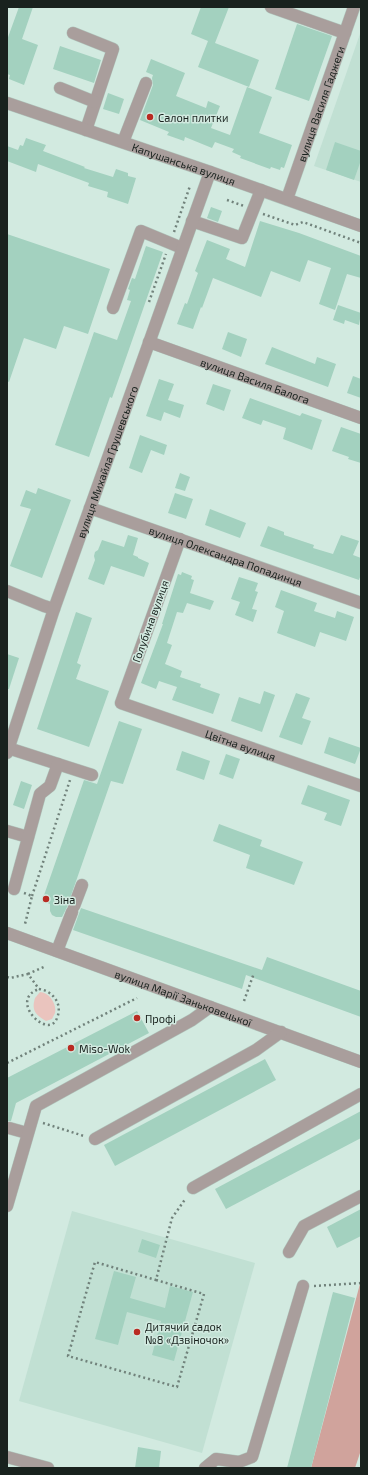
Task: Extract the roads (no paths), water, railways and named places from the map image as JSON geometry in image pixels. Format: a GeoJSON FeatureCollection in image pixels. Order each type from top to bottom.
{"type":"FeatureCollection","features":[{"type":"Feature","properties":{"kind":"street"},"geometry":{"type":"LineString","coordinates":[[270,7],[345,33]]}},
{"type":"Feature","properties":{"kind":"street","name":"вулиця Василя Гаджеги"},"geometry":{"type":"LineString","coordinates":[[286,199],[354,7]]}},
{"type":"Feature","properties":{"kind":"street"},"geometry":{"type":"LineString","coordinates":[[73,33],[114,49],[86,130]]}},
{"type":"Feature","properties":{"kind":"street"},"geometry":{"type":"LineString","coordinates":[[123,142],[146,83]]}},
{"type":"Feature","properties":{"kind":"street"},"geometry":{"type":"LineString","coordinates":[[60,88],[95,102]]}},
{"type":"Feature","properties":{"kind":"street"},"geometry":{"type":"LineString","coordinates":[[7,115],[12,105]]}},
{"type":"Feature","properties":{"kind":"street","name":"Капушанська вулиця"},"geometry":{"type":"LineString","coordinates":[[12,105],[210,172],[361,226]]}},
{"type":"Feature","properties":{"kind":"street","name":"вулиця Михайла Грушевського"},"geometry":{"type":"LineString","coordinates":[[8,751],[54,609],[210,172]]}},
{"type":"Feature","properties":{"kind":"street"},"geometry":{"type":"LineString","coordinates":[[192,221],[242,238],[261,190]]}},
{"type":"Feature","properties":{"kind":"street"},"geometry":{"type":"LineString","coordinates":[[113,308],[141,231],[182,248]]}},
{"type":"Feature","properties":{"kind":"street","name":"вулиця Василя Балога"},"geometry":{"type":"LineString","coordinates":[[149,342],[361,418]]}},
{"type":"Feature","properties":{"kind":"street","name":"вулиця Олександра Попадинця"},"geometry":{"type":"LineString","coordinates":[[90,508],[361,603]]}},
{"type":"Feature","properties":{"kind":"street","name":"Голубина вулиця"},"geometry":{"type":"LineString","coordinates":[[121,703],[180,539]]}},
{"type":"Feature","properties":{"kind":"street"},"geometry":{"type":"LineString","coordinates":[[7,591],[54,609]]}},
{"type":"Feature","properties":{"kind":"street","name":"Цвітна вулиця"},"geometry":{"type":"LineString","coordinates":[[121,703],[361,786]]}},
{"type":"Feature","properties":{"kind":"street"},"geometry":{"type":"LineString","coordinates":[[8,751],[58,764],[92,775]]}},
{"type":"Feature","properties":{"kind":"street"},"geometry":{"type":"LineString","coordinates":[[14,889],[40,794],[50,786],[58,764]]}},
{"type":"Feature","properties":{"kind":"street"},"geometry":{"type":"LineString","coordinates":[[7,831],[28,837]]}},
{"type":"Feature","properties":{"kind":"street"},"geometry":{"type":"LineString","coordinates":[[57,951],[82,885]]}},
{"type":"Feature","properties":{"kind":"street","name":"вулиця Марії Заньковецької"},"geometry":{"type":"LineString","coordinates":[[7,933],[361,1062]]}},
{"type":"Feature","properties":{"kind":"street"},"geometry":{"type":"LineString","coordinates":[[7,1206],[36,1106],[192,1020],[210,1007]]}},
{"type":"Feature","properties":{"kind":"street"},"geometry":{"type":"LineString","coordinates":[[95,1139],[256,1050],[282,1032]]}},
{"type":"Feature","properties":{"kind":"street"},"geometry":{"type":"LineString","coordinates":[[193,1188],[361,1094]]}},
{"type":"Feature","properties":{"kind":"street"},"geometry":{"type":"LineString","coordinates":[[9,1128],[27,1133]]}},
{"type":"Feature","properties":{"kind":"street"},"geometry":{"type":"LineString","coordinates":[[289,1252],[304,1226],[361,1196]]}},
{"type":"Feature","properties":{"kind":"street"},"geometry":{"type":"LineString","coordinates":[[205,1468],[216,1458],[239,1462],[252,1457],[304,1286]]}},
{"type":"Feature","properties":{"kind":"street"},"geometry":{"type":"LineString","coordinates":[[7,1457],[48,1468]]}},
{"type":"Feature","properties":{"kind":"place","name":"Салон плитки"},"geometry":{"type":"Point","coordinates":[150,117]}},
{"type":"Feature","properties":{"kind":"place","name":"Зіна"},"geometry":{"type":"Point","coordinates":[46,899]}},
{"type":"Feature","properties":{"kind":"place","name":"Профі"},"geometry":{"type":"Point","coordinates":[137,1018]}},
{"type":"Feature","properties":{"kind":"place","name":"Miso-Wok"},"geometry":{"type":"Point","coordinates":[71,1048]}},
{"type":"Feature","properties":{"kind":"place","name":"Дитячий садок №8 «Дзвіночок»"},"geometry":{"type":"Point","coordinates":[137,1332]}}]}
